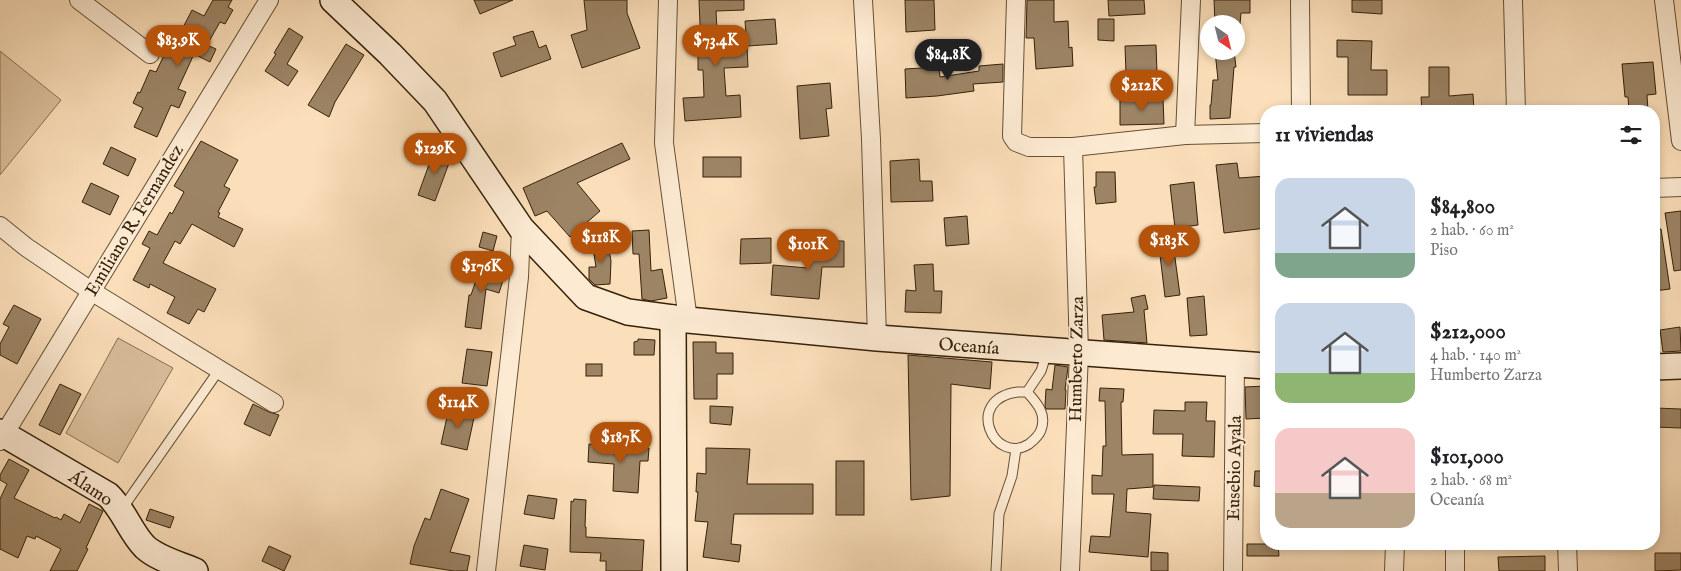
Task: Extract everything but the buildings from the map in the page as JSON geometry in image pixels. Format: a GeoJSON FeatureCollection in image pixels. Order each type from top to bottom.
{"type":"FeatureCollection","features":[{"type":"Feature","properties":{"kind":"street"},"geometry":{"type":"LineString","coordinates":[[79,0],[150,54]]}},
{"type":"Feature","properties":{"kind":"street","name":"Emiliano R. Fernandez"},"geometry":{"type":"LineString","coordinates":[[1,436],[269,0]]}},
{"type":"Feature","properties":{"kind":"street","name":"Oceanía"},"geometry":{"type":"LineString","coordinates":[[333,0],[390,54],[435,101],[521,228],[586,297],[628,312],[681,319],[1047,352],[1260,366]]}},
{"type":"Feature","properties":{"kind":"street"},"geometry":{"type":"LineString","coordinates":[[668,0],[664,144],[681,319],[674,571]]}},
{"type":"Feature","properties":{"kind":"street"},"geometry":{"type":"LineString","coordinates":[[863,0],[871,139],[877,338]]}},
{"type":"Feature","properties":{"kind":"street"},"geometry":{"type":"LineString","coordinates":[[1016,0],[1012,136],[1016,142],[1029,147],[1073,147],[1185,135],[1260,133]]}},
{"type":"Feature","properties":{"kind":"street"},"geometry":{"type":"LineString","coordinates":[[1185,135],[1191,0]]}},
{"type":"Feature","properties":{"kind":"street"},"geometry":{"type":"LineString","coordinates":[[1300,0],[1301,105]]}},
{"type":"Feature","properties":{"kind":"street"},"geometry":{"type":"LineString","coordinates":[[1513,0],[1516,105]]}},
{"type":"Feature","properties":{"kind":"street"},"geometry":{"type":"LineString","coordinates":[[1664,0],[1681,141]]}},
{"type":"Feature","properties":{"kind":"street","name":"Humberto Zarza"},"geometry":{"type":"LineString","coordinates":[[1070,571],[1079,354],[1073,147]]}},
{"type":"Feature","properties":{"kind":"street"},"geometry":{"type":"LineString","coordinates":[[1660,188],[1681,187]]}},
{"type":"Feature","properties":{"kind":"street"},"geometry":{"type":"LineString","coordinates":[[0,226],[26,247],[91,291],[274,403]]}},
{"type":"Feature","properties":{"kind":"street"},"geometry":{"type":"LineString","coordinates":[[486,571],[519,277],[521,228]]}},
{"type":"Feature","properties":{"kind":"street","name":"Eusebio Ayala"},"geometry":{"type":"LineString","coordinates":[[1233,571],[1235,364]]}},
{"type":"Feature","properties":{"kind":"street"},"geometry":{"type":"LineString","coordinates":[[1660,367],[1681,366]]}},
{"type":"Feature","properties":{"kind":"street","name":"Álamo"},"geometry":{"type":"LineString","coordinates":[[1,436],[108,495],[116,502],[144,546],[158,555],[195,571]]}},
{"type":"Feature","properties":{"kind":"street"},"geometry":{"type":"LineString","coordinates":[[1394,571],[1395,550]]}},
{"type":"Feature","properties":{"kind":"street"},"geometry":{"type":"LineString","coordinates":[[1455,550],[1455,571]]}},
{"type":"Feature","properties":{"kind":"street"},"geometry":{"type":"LineString","coordinates":[[1567,550],[1568,571]]}},
{"type":"Feature","properties":{"kind":"lane"},"geometry":{"type":"LineString","coordinates":[[1027,392],[1041,371],[1047,352]]}},
{"type":"Feature","properties":{"kind":"lane"},"geometry":{"type":"LineString","coordinates":[[121,511],[219,370]]}},
{"type":"Feature","properties":{"kind":"lane"},"geometry":{"type":"LineString","coordinates":[[1027,392],[1039,405],[1043,416],[1042,429],[1035,440],[1025,446],[1016,449],[1001,444],[992,435],[988,423],[989,411],[995,400],[1006,394],[1027,392]]}},
{"type":"Feature","properties":{"kind":"lane"},"geometry":{"type":"LineString","coordinates":[[996,571],[999,514],[1012,476],[1016,449]]}},
{"type":"Feature","properties":{"kind":"shaded area"},"geometry":{"type":"Polygon","coordinates":[[[0,51],[61,100],[0,175],[0,51]]]}},
{"type":"Feature","properties":{"kind":"shaded area"},"geometry":{"type":"Polygon","coordinates":[[[118,338],[173,368],[118,463],[66,433],[118,338]]]}}]}
